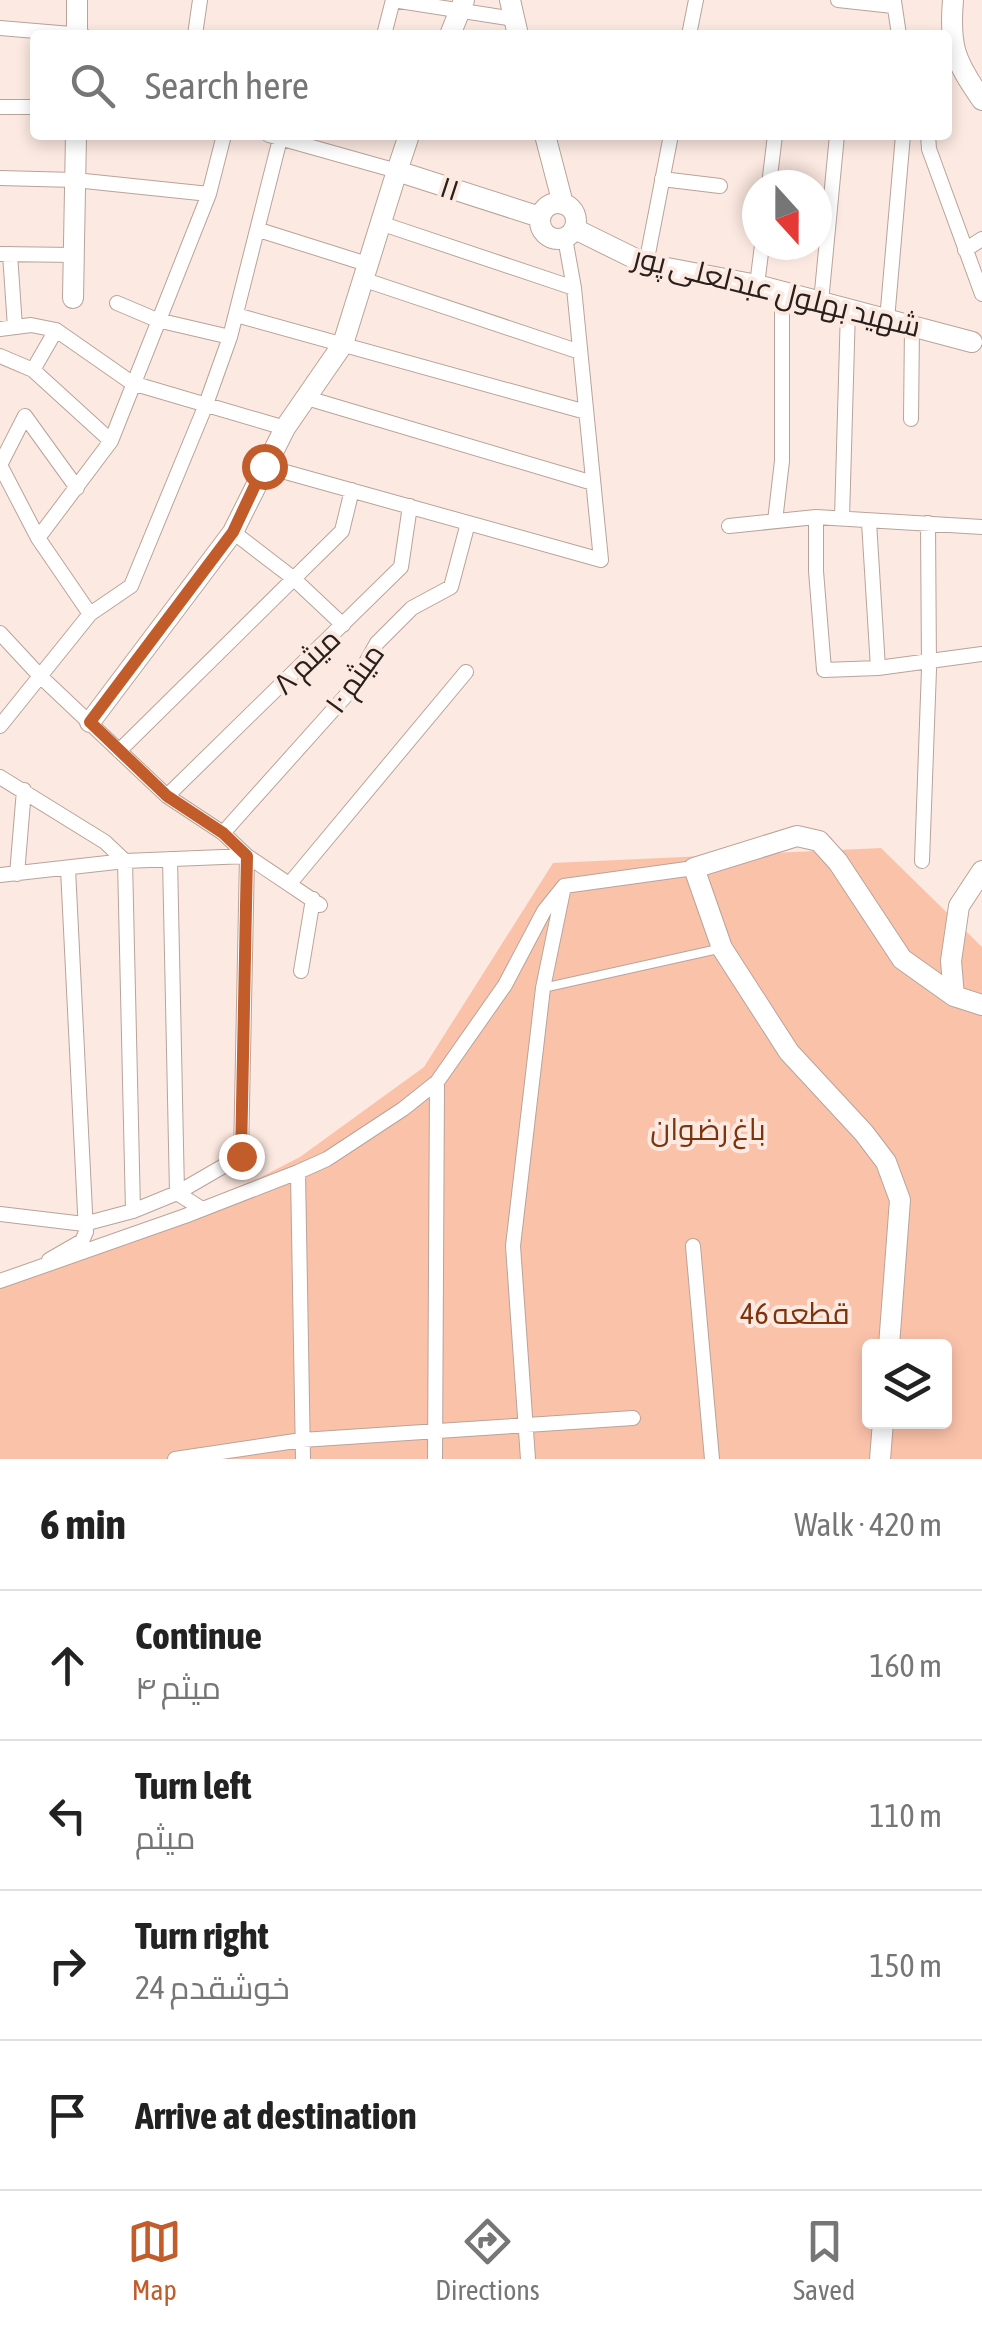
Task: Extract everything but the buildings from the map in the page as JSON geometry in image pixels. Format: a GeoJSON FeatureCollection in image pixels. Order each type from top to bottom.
{"type":"FeatureCollection","features":[{"type":"Feature","properties":{"kind":"street"},"geometry":{"type":"LineString","coordinates":[[77,0],[79,30]]}},
{"type":"Feature","properties":{"kind":"street"},"geometry":{"type":"LineString","coordinates":[[196,30],[200,0]]}},
{"type":"Feature","properties":{"kind":"street"},"geometry":{"type":"LineString","coordinates":[[385,30],[393,0],[463,5],[514,18]]}},
{"type":"Feature","properties":{"kind":"street"},"geometry":{"type":"LineString","coordinates":[[691,30],[696,0]]}},
{"type":"Feature","properties":{"kind":"street"},"geometry":{"type":"LineString","coordinates":[[838,0],[894,3],[898,30]]}},
{"type":"Feature","properties":{"kind":"street"},"geometry":{"type":"LineString","coordinates":[[951,30],[953,0]]}},
{"type":"Feature","properties":{"kind":"street"},"geometry":{"type":"LineString","coordinates":[[452,30],[463,5]]}},
{"type":"Feature","properties":{"kind":"street"},"geometry":{"type":"LineString","coordinates":[[0,28],[30,31]]}},
{"type":"Feature","properties":{"kind":"street"},"geometry":{"type":"LineString","coordinates":[[952,42],[962,69],[982,100]]}},
{"type":"Feature","properties":{"kind":"street"},"geometry":{"type":"LineString","coordinates":[[0,107],[30,107]]}},
{"type":"Feature","properties":{"kind":"street"},"geometry":{"type":"LineString","coordinates":[[73,298],[76,140]]}},
{"type":"Feature","properties":{"kind":"street"},"geometry":{"type":"LineString","coordinates":[[38,538],[111,441],[209,194],[223,140]]}},
{"type":"Feature","properties":{"kind":"street"},"geometry":{"type":"LineString","coordinates":[[0,726],[90,614],[131,586],[230,336],[259,230],[274,140]]}},
{"type":"Feature","properties":{"kind":"street"},"geometry":{"type":"LineString","coordinates":[[286,140],[396,171]]}},
{"type":"Feature","properties":{"kind":"street"},"geometry":{"type":"LineString","coordinates":[[90,722],[233,532],[285,428],[343,344],[408,140]]}},
{"type":"Feature","properties":{"kind":"street"},"geometry":{"type":"LineString","coordinates":[[264,466],[601,560],[570,233],[576,216],[564,204],[546,140]]}},
{"type":"Feature","properties":{"kind":"street"},"geometry":{"type":"LineString","coordinates":[[646,264],[670,140]]}},
{"type":"Feature","properties":{"kind":"street"},"geometry":{"type":"LineString","coordinates":[[771,170],[774,140]]}},
{"type":"Feature","properties":{"kind":"street"},"geometry":{"type":"LineString","coordinates":[[821,302],[837,140]]}},
{"type":"Feature","properties":{"kind":"street"},"geometry":{"type":"LineString","coordinates":[[887,320],[903,140]]}},
{"type":"Feature","properties":{"kind":"street"},"geometry":{"type":"LineString","coordinates":[[928,140],[982,294]]}},
{"type":"Feature","properties":{"kind":"street","name":"۱۱"},"geometry":{"type":"LineString","coordinates":[[396,171],[540,217]]}},
{"type":"Feature","properties":{"kind":"street"},"geometry":{"type":"LineString","coordinates":[[0,178],[75,180],[209,194]]}},
{"type":"Feature","properties":{"kind":"street"},"geometry":{"type":"LineString","coordinates":[[662,180],[720,186]]}},
{"type":"Feature","properties":{"kind":"street"},"geometry":{"type":"LineString","coordinates":[[564,204],[546,207],[540,217],[544,233],[554,239],[570,233]]}},
{"type":"Feature","properties":{"kind":"street"},"geometry":{"type":"LineString","coordinates":[[380,223],[574,288]]}},
{"type":"Feature","properties":{"kind":"street"},"geometry":{"type":"LineString","coordinates":[[259,230],[580,352]]}},
{"type":"Feature","properties":{"kind":"street","name":"شهید بهلول عبدلعلی پور"},"geometry":{"type":"LineString","coordinates":[[570,233],[646,264],[757,285],[977,341]]}},
{"type":"Feature","properties":{"kind":"street"},"geometry":{"type":"LineString","coordinates":[[964,250],[982,239]]}},
{"type":"Feature","properties":{"kind":"street"},"geometry":{"type":"LineString","coordinates":[[74,255],[5,254],[7,328],[32,325],[56,330],[132,383],[285,428]]}},
{"type":"Feature","properties":{"kind":"street"},"geometry":{"type":"LineString","coordinates":[[757,285],[760,260]]}},
{"type":"Feature","properties":{"kind":"street"},"geometry":{"type":"LineString","coordinates":[[775,521],[782,461],[782,292]]}},
{"type":"Feature","properties":{"kind":"street"},"geometry":{"type":"LineString","coordinates":[[118,304],[157,320],[230,336]]}},
{"type":"Feature","properties":{"kind":"street"},"geometry":{"type":"LineString","coordinates":[[842,518],[848,309]]}},
{"type":"Feature","properties":{"kind":"street"},"geometry":{"type":"LineString","coordinates":[[236,315],[586,412]]}},
{"type":"Feature","properties":{"kind":"street"},"geometry":{"type":"LineString","coordinates":[[911,419],[912,326]]}},
{"type":"Feature","properties":{"kind":"street"},"geometry":{"type":"LineString","coordinates":[[33,370],[56,330]]}},
{"type":"Feature","properties":{"kind":"street"},"geometry":{"type":"LineString","coordinates":[[0,356],[33,370],[111,441]]}},
{"type":"Feature","properties":{"kind":"street"},"geometry":{"type":"LineString","coordinates":[[307,398],[593,484]]}},
{"type":"Feature","properties":{"kind":"street"},"geometry":{"type":"LineString","coordinates":[[77,488],[25,416],[0,465],[38,538],[90,614]]}},
{"type":"Feature","properties":{"kind":"street"},"geometry":{"type":"LineString","coordinates":[[119,751],[342,530],[352,490]]}},
{"type":"Feature","properties":{"kind":"street","name":"۸ میثم"},"geometry":{"type":"LineString","coordinates":[[167,796],[401,568],[410,506]]}},
{"type":"Feature","properties":{"kind":"street"},"geometry":{"type":"LineString","coordinates":[[816,517],[824,670],[878,668],[982,654]]}},
{"type":"Feature","properties":{"kind":"street"},"geometry":{"type":"LineString","coordinates":[[729,526],[816,517],[982,528]]}},
{"type":"Feature","properties":{"kind":"street","name":"۱۰ میثم"},"geometry":{"type":"LineString","coordinates":[[223,833],[350,691],[377,643],[412,608],[451,587],[468,522]]}},
{"type":"Feature","properties":{"kind":"street"},"geometry":{"type":"LineString","coordinates":[[870,522],[878,668]]}},
{"type":"Feature","properties":{"kind":"street"},"geometry":{"type":"LineString","coordinates":[[922,861],[929,660],[928,523]]}},
{"type":"Feature","properties":{"kind":"street"},"geometry":{"type":"LineString","coordinates":[[233,532],[293,578],[343,625]]}},
{"type":"Feature","properties":{"kind":"street"},"geometry":{"type":"LineString","coordinates":[[0,633],[167,796],[317,902],[301,971]]}},
{"type":"Feature","properties":{"kind":"street"},"geometry":{"type":"LineString","coordinates":[[291,882],[466,672]]}},
{"type":"Feature","properties":{"kind":"street"},"geometry":{"type":"LineString","coordinates":[[0,777],[105,842],[125,861],[132,1211]]}},
{"type":"Feature","properties":{"kind":"street"},"geometry":{"type":"LineString","coordinates":[[17,874],[24,790]]}},
{"type":"Feature","properties":{"kind":"street"},"geometry":{"type":"LineString","coordinates":[[0,1281],[328,1160],[437,1082],[506,985],[544,911],[564,886],[694,868],[797,836],[819,841],[838,862],[902,959],[954,996],[982,1006]]}},
{"type":"Feature","properties":{"kind":"street"},"geometry":{"type":"LineString","coordinates":[[0,875],[125,861],[247,856]]}},
{"type":"Feature","properties":{"kind":"street"},"geometry":{"type":"LineString","coordinates":[[0,1214],[84,1224],[177,1194],[241,1156],[247,856]]}},
{"type":"Feature","properties":{"kind":"street"},"geometry":{"type":"LineString","coordinates":[[170,859],[177,1194]]}},
{"type":"Feature","properties":{"kind":"street"},"geometry":{"type":"LineString","coordinates":[[694,868],[722,948],[789,1052],[886,1162],[900,1200],[890,1339]]}},
{"type":"Feature","properties":{"kind":"street"},"geometry":{"type":"LineString","coordinates":[[37,1269],[82,1240],[86,1232],[68,869]]}},
{"type":"Feature","properties":{"kind":"street"},"geometry":{"type":"LineString","coordinates":[[954,996],[951,961],[958,906],[982,871]]}},
{"type":"Feature","properties":{"kind":"street"},"geometry":{"type":"LineString","coordinates":[[528,1459],[513,1246],[543,988],[564,886]]}},
{"type":"Feature","properties":{"kind":"street"},"geometry":{"type":"LineString","coordinates":[[435,1459],[437,1082]]}},
{"type":"Feature","properties":{"kind":"street"},"geometry":{"type":"LineString","coordinates":[[298,1172],[303,1459]]}},
{"type":"Feature","properties":{"kind":"street"},"geometry":{"type":"LineString","coordinates":[[177,1194],[202,1209]]}},
{"type":"Feature","properties":{"kind":"street"},"geometry":{"type":"LineString","coordinates":[[693,1246],[712,1459]]}},
{"type":"Feature","properties":{"kind":"street"},"geometry":{"type":"LineString","coordinates":[[175,1459],[302,1440],[634,1418]]}},
{"type":"Feature","properties":{"kind":"street"},"geometry":{"type":"LineString","coordinates":[[880,1459],[882,1429]]}},
{"type":"Feature","properties":{"kind":"lane"},"geometry":{"type":"LineString","coordinates":[[543,988],[722,948]]}},
{"type":"Feature","properties":{"kind":"green space","name":"باغ رضوان"},"geometry":{"type":"Polygon","coordinates":[[[881,848],[982,947],[982,1459],[0,1459],[0,1284],[259,1178],[300,1157],[424,1067],[553,863],[881,848]]]}},
{"type":"Feature","properties":{"kind":"route"},"geometry":{"type":"LineString","coordinates":[[241,1156],[247,856],[223,833],[167,796],[90,722],[233,532],[264,466]]}},
{"type":"Feature","properties":{"kind":"park label","name":"قطعه 46"},"geometry":{"type":"Point","coordinates":[795,1313]}}]}
